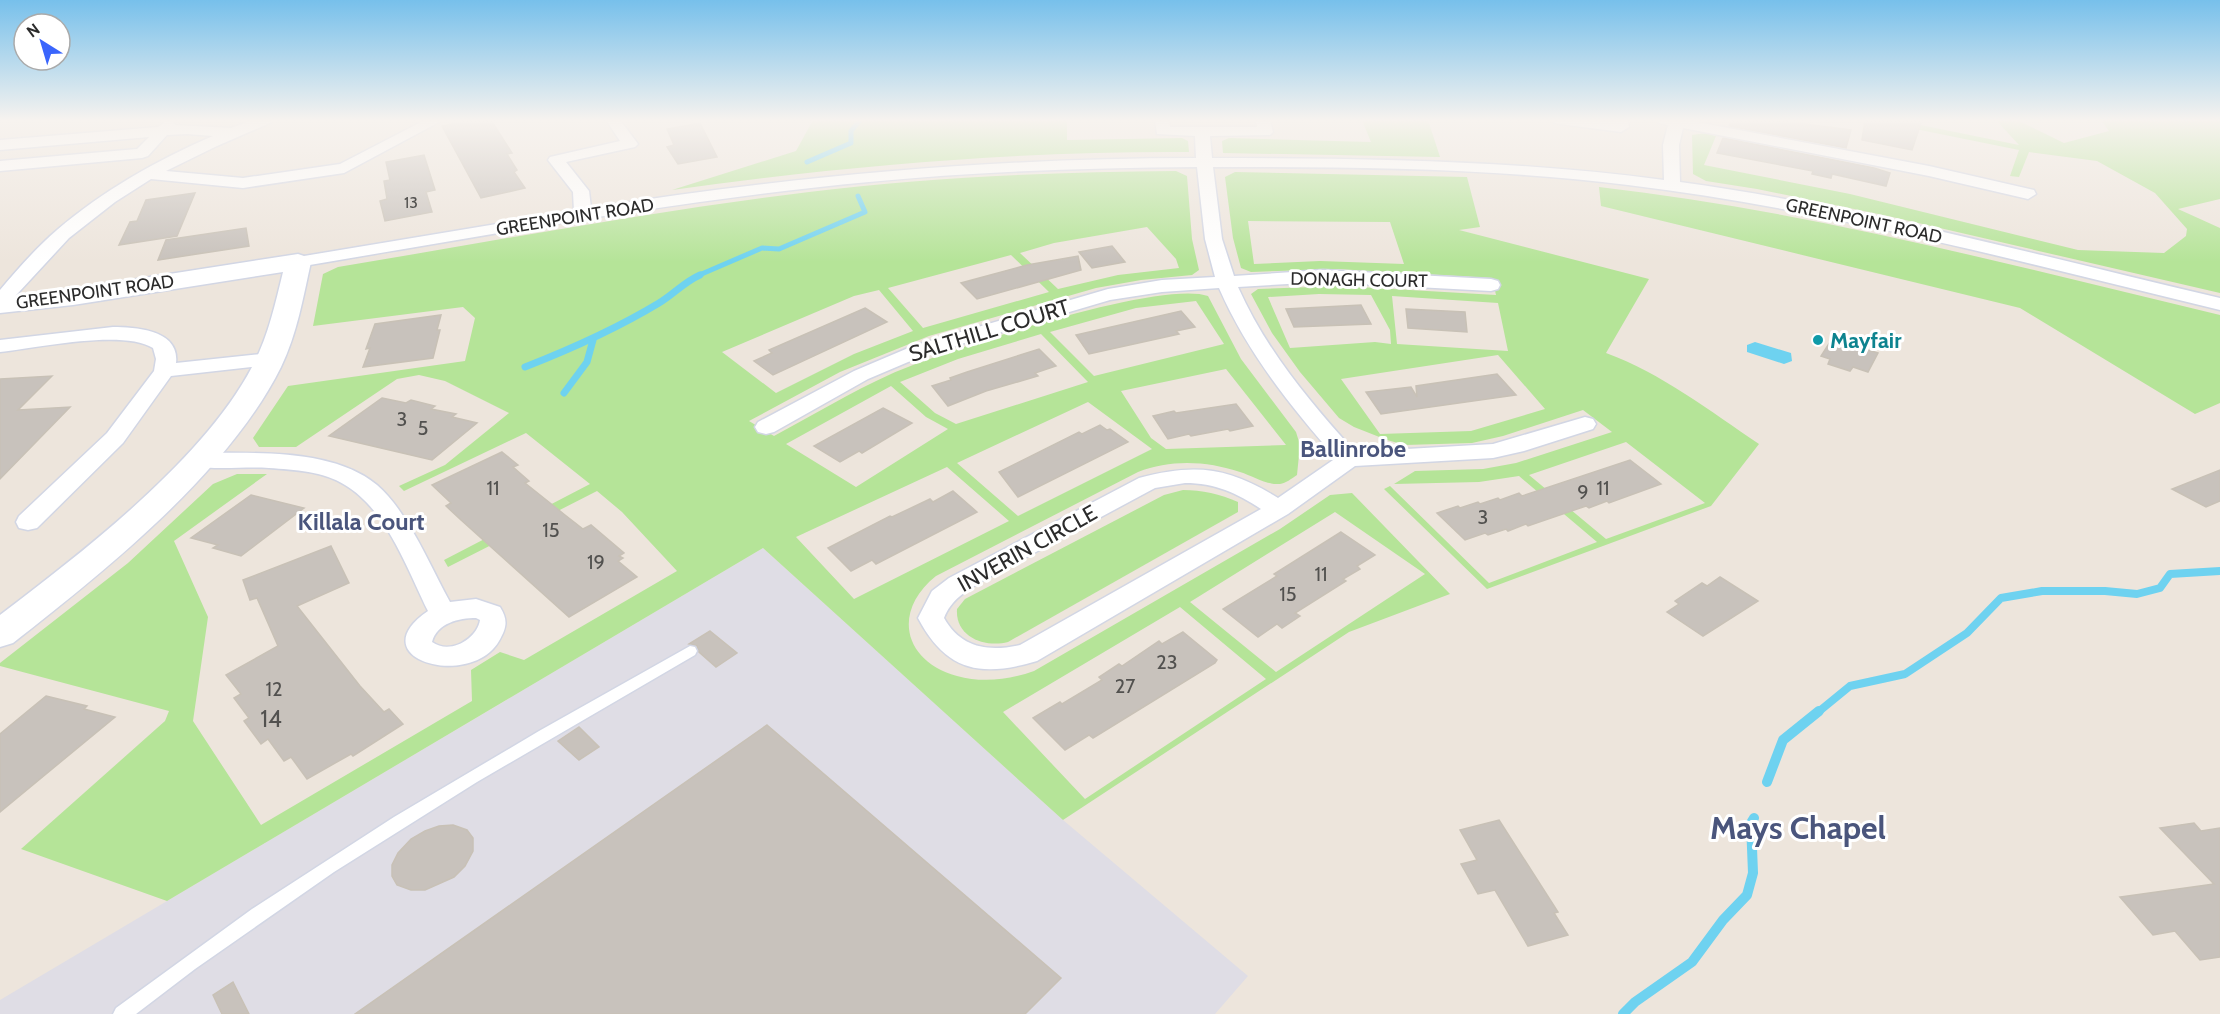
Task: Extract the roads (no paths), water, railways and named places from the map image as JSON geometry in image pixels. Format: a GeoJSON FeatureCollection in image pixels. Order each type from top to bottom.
{"type":"FeatureCollection","features":[{"type":"Feature","properties":{"kind":"street"},"geometry":{"type":"LineString","coordinates":[[0,303],[63,234],[102,204],[161,167]]}},
{"type":"Feature","properties":{"kind":"street"},"geometry":{"type":"LineString","coordinates":[[147,174],[243,183],[345,167]]}},
{"type":"Feature","properties":{"kind":"street"},"geometry":{"type":"LineString","coordinates":[[562,167],[580,191],[583,215]]}},
{"type":"Feature","properties":{"kind":"street","name":"GREENPOINT ROAD"},"geometry":{"type":"LineString","coordinates":[[0,303],[84,295],[736,192],[885,175],[1019,167]]}},
{"type":"Feature","properties":{"kind":"street"},"geometry":{"type":"LineString","coordinates":[[1205,167],[1211,229],[1238,308],[1268,362],[1317,424],[1349,459],[1493,451],[1516,447],[1585,423]]}},
{"type":"Feature","properties":{"kind":"street","name":"GREENPOINT ROAD"},"geometry":{"type":"LineString","coordinates":[[1482,167],[1580,175],[1672,186],[1773,202],[1890,225],[2220,304]]}},
{"type":"Feature","properties":{"kind":"street"},"geometry":{"type":"LineString","coordinates":[[1672,167],[1672,186]]}},
{"type":"Feature","properties":{"kind":"street"},"geometry":{"type":"LineString","coordinates":[[1910,167],[2028,194]]}},
{"type":"Feature","properties":{"kind":"street"},"geometry":{"type":"LineString","coordinates":[[0,634],[51,596],[126,532],[199,460],[244,404],[270,359],[279,337],[298,262]]}},
{"type":"Feature","properties":{"kind":"street","name":"DONAGH COURT"},"geometry":{"type":"LineString","coordinates":[[1227,281],[1323,276],[1491,285]]}},
{"type":"Feature","properties":{"kind":"street","name":"SALTHILL COURT"},"geometry":{"type":"LineString","coordinates":[[766,427],[861,375],[959,337],[1108,295],[1162,286],[1227,281]]}},
{"type":"Feature","properties":{"kind":"street"},"geometry":{"type":"LineString","coordinates":[[0,346],[130,333],[146,335],[164,349],[168,359],[164,371],[115,438],[28,522]]}},
{"type":"Feature","properties":{"kind":"street"},"geometry":{"type":"LineString","coordinates":[[164,371],[270,359]]}},
{"type":"Feature","properties":{"kind":"street","name":"INVERIN CIRCLE"},"geometry":{"type":"LineString","coordinates":[[1279,509],[1244,486],[1219,478],[1196,475],[1170,476],[1148,483],[971,576],[948,591],[935,604],[931,618],[938,634],[952,647],[968,656],[987,661],[1004,660],[1027,654],[1279,509],[1349,459]]}},
{"type":"Feature","properties":{"kind":"street"},"geometry":{"type":"LineString","coordinates":[[199,460],[303,464],[350,479],[367,490],[389,518],[443,614]]}},
{"type":"Feature","properties":{"kind":"lane"},"geometry":{"type":"LineString","coordinates":[[122,1014],[162,983],[277,903],[379,836],[510,754],[690,651]]}},
{"type":"Feature","properties":{"kind":"water"},"geometry":{"type":"Polygon","coordinates":[[[1755,342],[1791,353],[1792,361],[1784,364],[1747,352],[1747,345],[1755,342]]]}},
{"type":"Feature","properties":{"kind":"waterway"},"geometry":{"type":"LineString","coordinates":[[697,276],[762,248],[779,249],[865,212],[858,196]]}},
{"type":"Feature","properties":{"kind":"waterway"},"geometry":{"type":"LineString","coordinates":[[525,367],[576,346],[626,321],[659,303],[700,275]]}},
{"type":"Feature","properties":{"kind":"waterway"},"geometry":{"type":"LineString","coordinates":[[564,393],[587,362],[593,340]]}},
{"type":"Feature","properties":{"kind":"waterway"},"geometry":{"type":"LineString","coordinates":[[1817,713],[1850,686],[1905,674],[1967,633],[2001,598],[2042,591],[2105,591],[2137,594],[2160,588],[2170,574],[2220,571]]}},
{"type":"Feature","properties":{"kind":"waterway"},"geometry":{"type":"LineString","coordinates":[[1767,782],[1783,740],[1819,711]]}},
{"type":"Feature","properties":{"kind":"waterway"},"geometry":{"type":"LineString","coordinates":[[1623,1014],[1635,1002],[1692,962],[1723,920],[1747,895],[1753,873],[1751,823],[1754,818]]}},
{"type":"Feature","properties":{"kind":"place","name":"Mayfair"},"geometry":{"type":"Point","coordinates":[1818,340]}},
{"type":"Feature","properties":{"kind":"district","name":"Ballinrobe"},"geometry":{"type":"Point","coordinates":[1353,449]}},
{"type":"Feature","properties":{"kind":"district","name":"Killala Court"},"geometry":{"type":"Point","coordinates":[361,522]}},
{"type":"Feature","properties":{"kind":"district","name":"Mays Chapel"},"geometry":{"type":"Point","coordinates":[1798,828]}}]}
